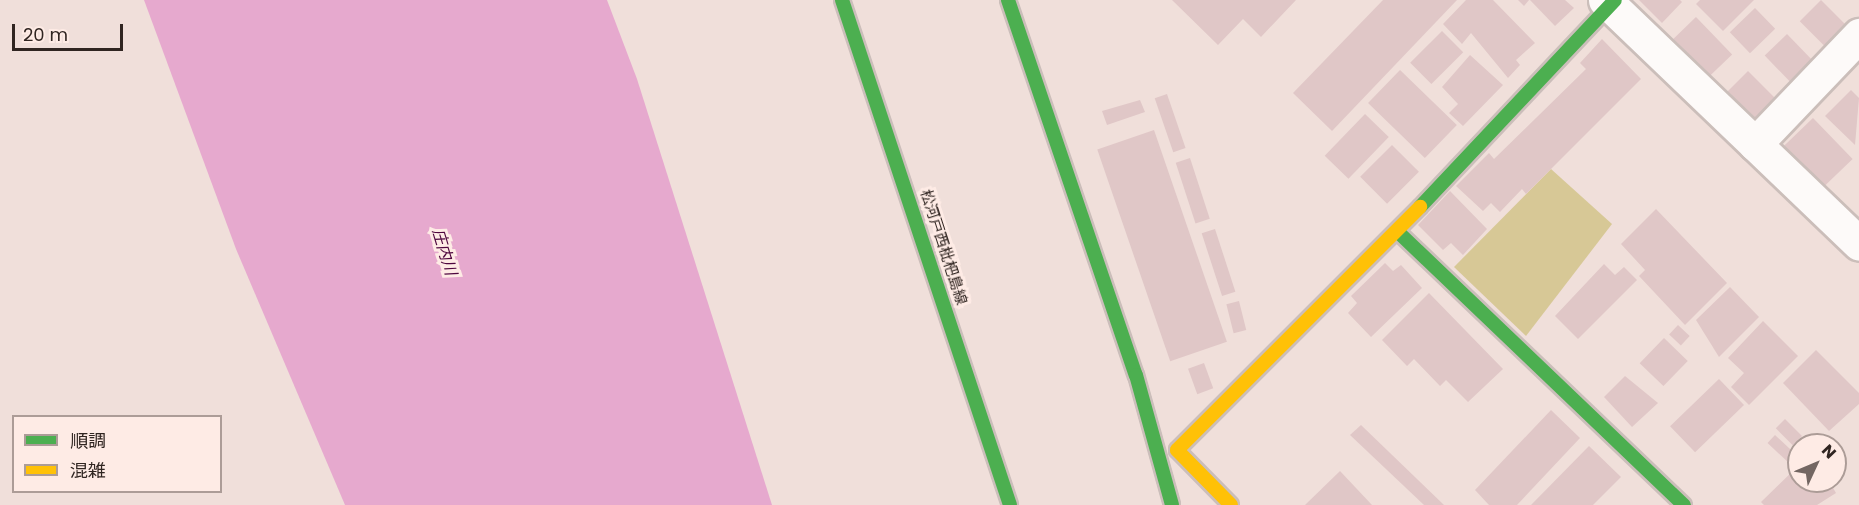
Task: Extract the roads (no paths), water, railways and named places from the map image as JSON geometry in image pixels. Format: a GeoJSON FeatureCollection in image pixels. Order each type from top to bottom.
{"type":"FeatureCollection","features":[{"type":"Feature","properties":{"kind":"street","name":"松河戸西枇杷島線"},"geometry":{"type":"LineString","coordinates":[[842,0],[1010,505]]}},
{"type":"Feature","properties":{"kind":"street"},"geometry":{"type":"LineString","coordinates":[[1008,0],[1169,458],[1172,505]]}},
{"type":"Feature","properties":{"kind":"street"},"geometry":{"type":"LineString","coordinates":[[1169,458],[1397,231],[1610,2],[1859,244]]}},
{"type":"Feature","properties":{"kind":"street"},"geometry":{"type":"LineString","coordinates":[[1755,144],[1859,35]]}},
{"type":"Feature","properties":{"kind":"street"},"geometry":{"type":"LineString","coordinates":[[1397,231],[1684,505]]}},
{"type":"Feature","properties":{"kind":"street"},"geometry":{"type":"LineString","coordinates":[[1169,458],[1231,505]]}},
{"type":"Feature","properties":{"kind":"water","name":"庄内川"},"geometry":{"type":"Polygon","coordinates":[[[144,0],[607,0],[637,79],[772,505],[345,505],[236,249],[144,0]]]}}]}
